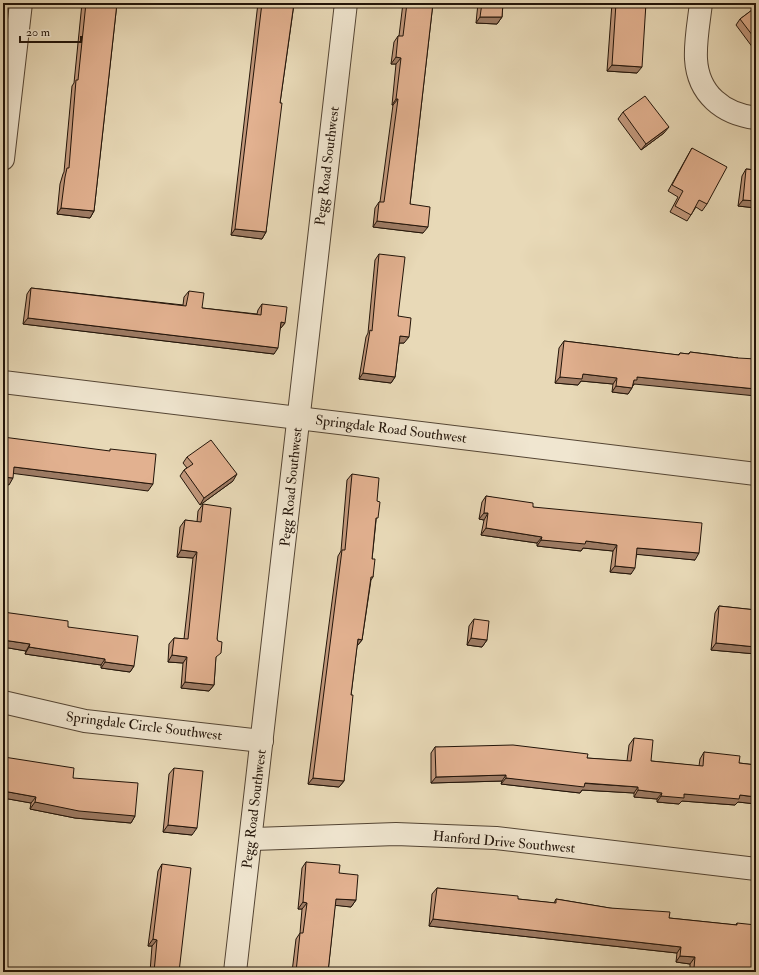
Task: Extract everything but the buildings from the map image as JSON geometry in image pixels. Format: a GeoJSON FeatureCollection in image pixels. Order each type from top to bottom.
{"type":"FeatureCollection","features":[{"type":"Feature","properties":{"kind":"street"},"geometry":{"type":"LineString","coordinates":[[3,159],[21,3]]}},
{"type":"Feature","properties":{"kind":"street","name":"Pegg Road Southwest"},"geometry":{"type":"LineString","coordinates":[[236,972],[346,3]]}},
{"type":"Feature","properties":{"kind":"street"},"geometry":{"type":"LineString","coordinates":[[701,3],[696,59],[700,81],[714,101],[729,111],[744,117],[756,118]]}},
{"type":"Feature","properties":{"kind":"street","name":"Springdale Road Southwest"},"geometry":{"type":"LineString","coordinates":[[3,382],[756,474]]}},
{"type":"Feature","properties":{"kind":"street","name":"Springdale Circle Southwest"},"geometry":{"type":"LineString","coordinates":[[3,702],[85,721],[262,741]]}},
{"type":"Feature","properties":{"kind":"street","name":"Hanford Drive Southwest"},"geometry":{"type":"LineString","coordinates":[[251,839],[396,834],[496,838],[756,869]]}}]}
